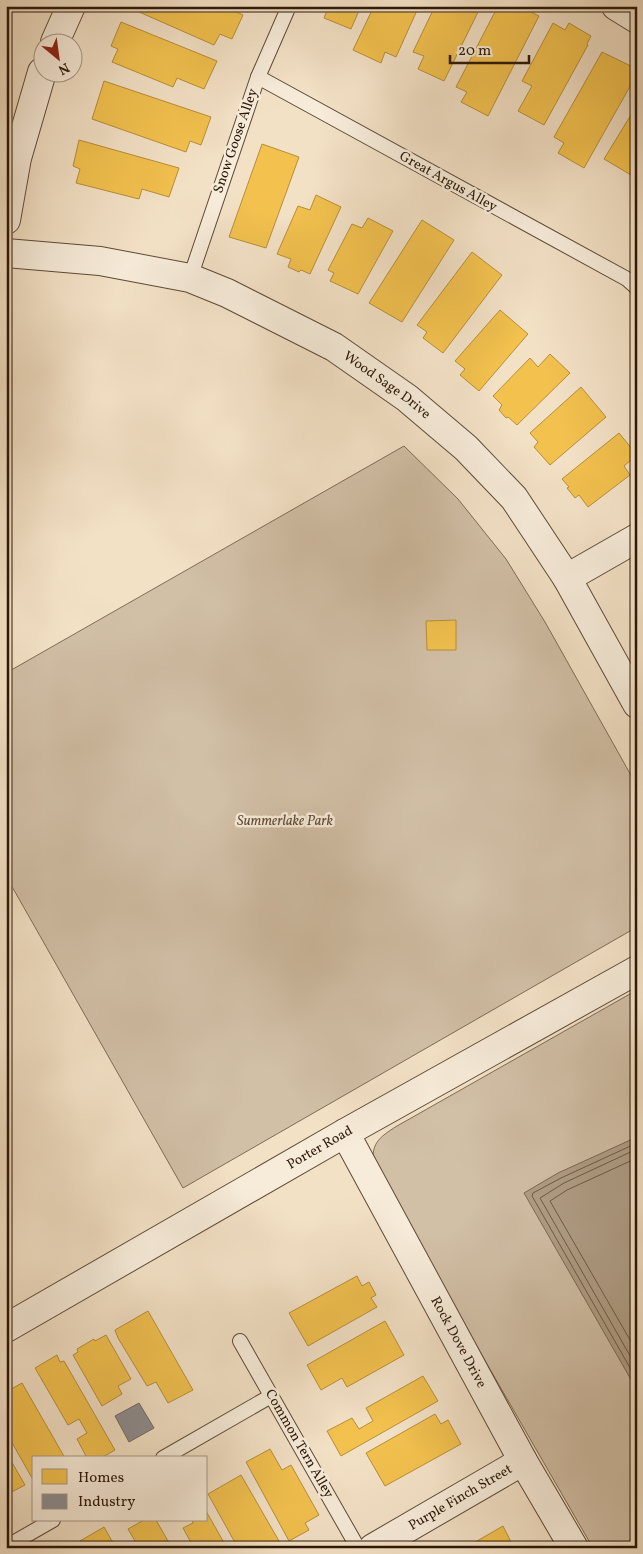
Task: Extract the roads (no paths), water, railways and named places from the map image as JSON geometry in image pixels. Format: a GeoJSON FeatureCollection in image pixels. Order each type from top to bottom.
{"type":"FeatureCollection","features":[{"type":"Feature","properties":{"kind":"street"},"geometry":{"type":"LineString","coordinates":[[59,32],[71,6]]}},
{"type":"Feature","properties":{"kind":"street"},"geometry":{"type":"LineString","coordinates":[[616,6],[637,19]]}},
{"type":"Feature","properties":{"kind":"street"},"geometry":{"type":"LineString","coordinates":[[6,220],[17,158],[39,82]]}},
{"type":"Feature","properties":{"kind":"street","name":"Wood Sage Drive"},"geometry":{"type":"LineString","coordinates":[[6,253],[100,261],[190,278],[227,294],[334,347],[407,398],[466,448],[514,498],[567,578],[637,704]]}},
{"type":"Feature","properties":{"kind":"street"},"geometry":{"type":"LineString","coordinates":[[567,578],[637,538]]}},
{"type":"Feature","properties":{"kind":"street","name":"Porter Road"},"geometry":{"type":"LineString","coordinates":[[6,1328],[345,1133],[637,970]]}},
{"type":"Feature","properties":{"kind":"street","name":"Rock Dove Drive"},"geometry":{"type":"LineString","coordinates":[[345,1133],[523,1462],[574,1548]]}},
{"type":"Feature","properties":{"kind":"street","name":"Purple Finch Street"},"geometry":{"type":"LineString","coordinates":[[373,1548],[523,1462]]}},
{"type":"Feature","properties":{"kind":"lane","name":"Snow Goose Alley"},"geometry":{"type":"LineString","coordinates":[[190,278],[258,78],[290,6]]}},
{"type":"Feature","properties":{"kind":"lane","name":"Great Argus Alley"},"geometry":{"type":"LineString","coordinates":[[258,78],[618,275],[637,288]]}},
{"type":"Feature","properties":{"kind":"lane","name":"Common Tern Alley"},"geometry":{"type":"LineString","coordinates":[[240,1341],[358,1548]]}},
{"type":"Feature","properties":{"kind":"lane"},"geometry":{"type":"LineString","coordinates":[[167,1456],[272,1396]]}},
{"type":"Feature","properties":{"kind":"lane"},"geometry":{"type":"LineString","coordinates":[[6,1547],[50,1522]]}},
{"type":"Feature","properties":{"kind":"water"},"geometry":{"type":"Polygon","coordinates":[[[637,1137],[637,1390],[524,1193],[558,1173],[637,1137]]]}},
{"type":"Feature","properties":{"kind":"park label","name":"Summerlake Park"},"geometry":{"type":"Point","coordinates":[285,821]}}]}
